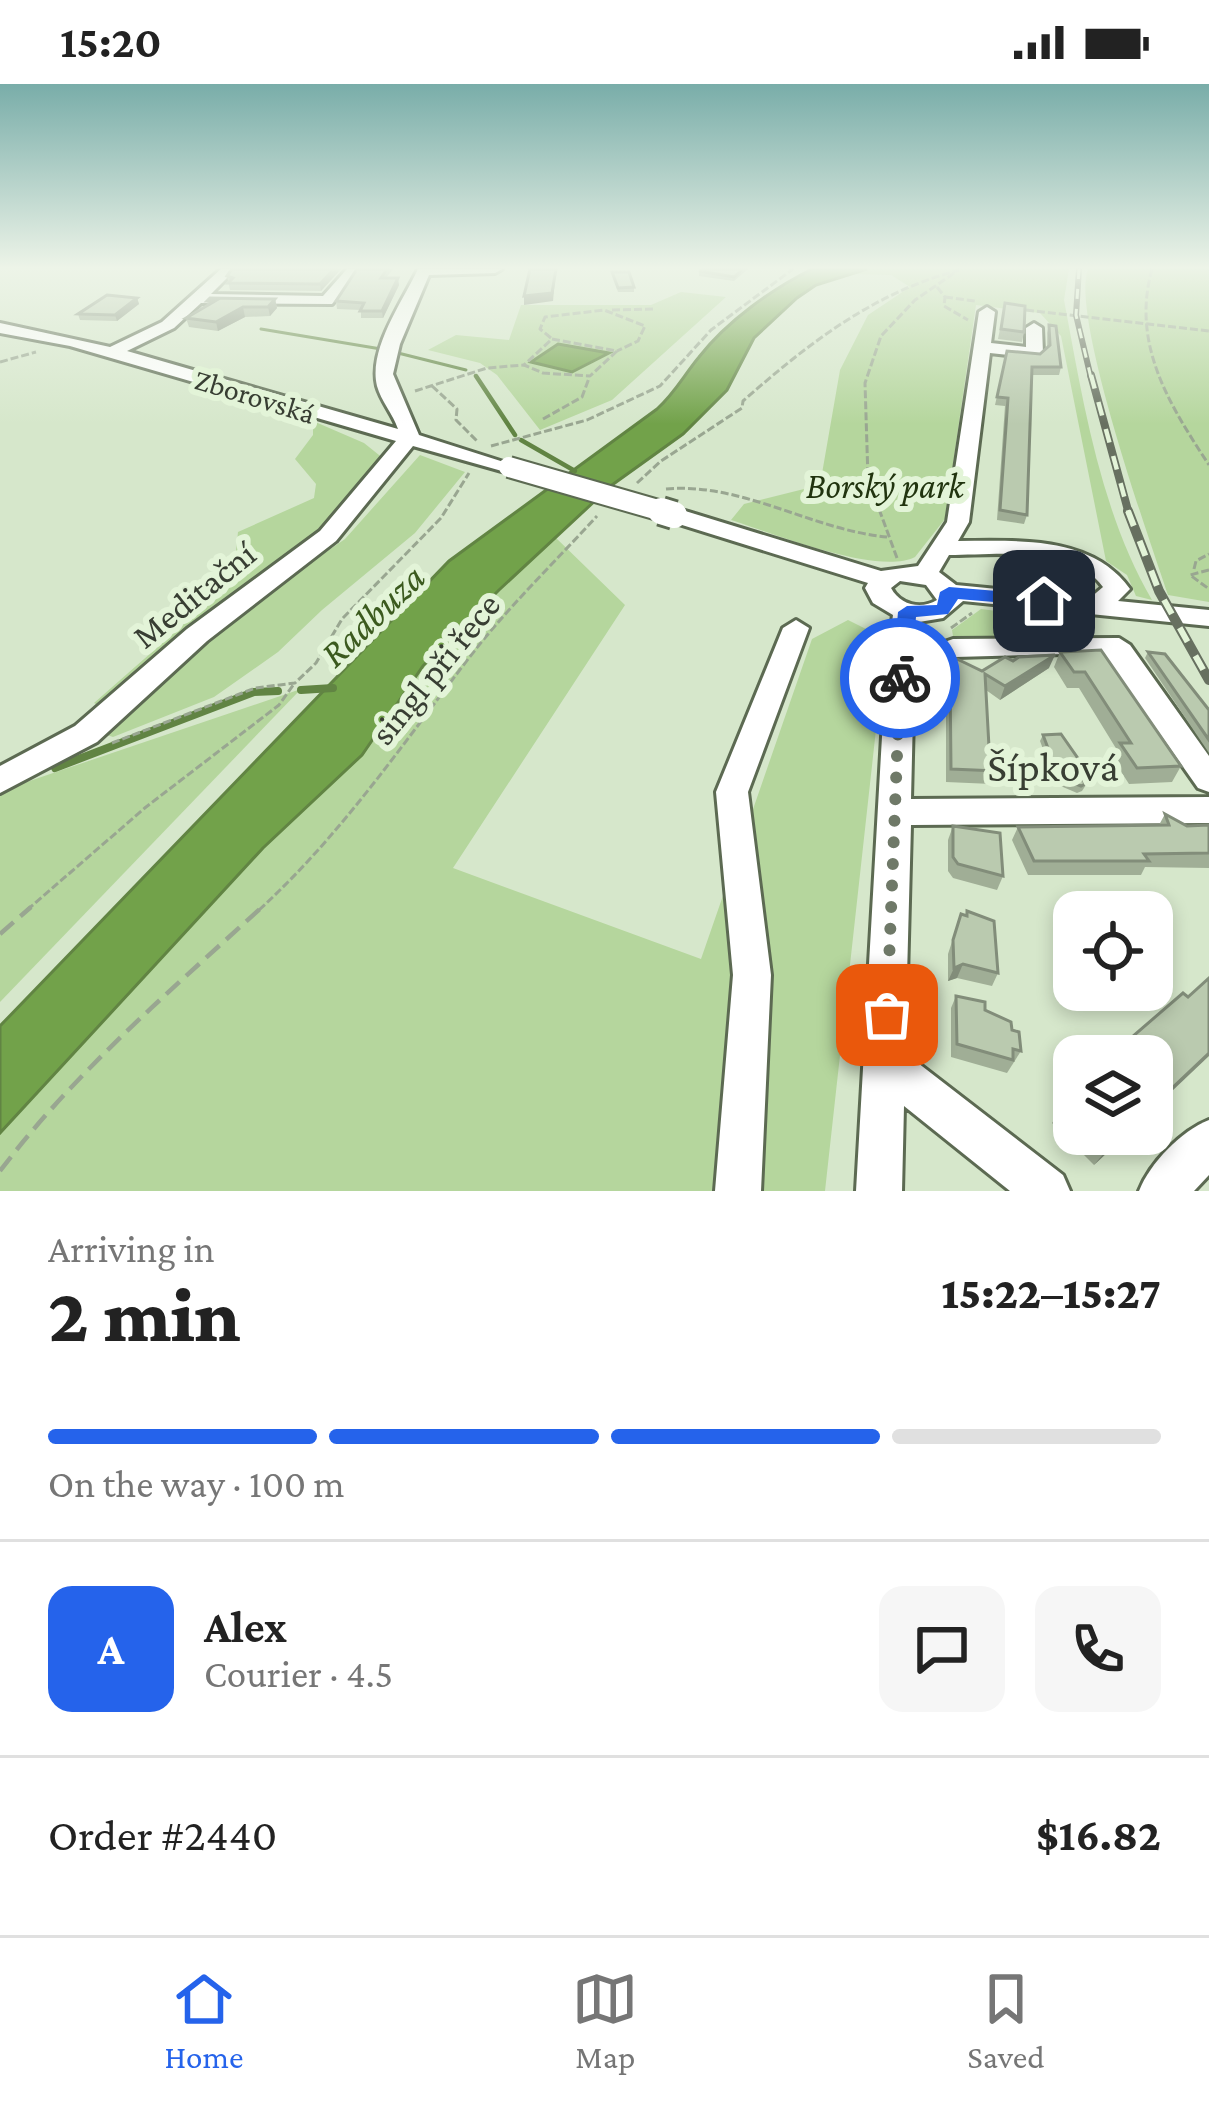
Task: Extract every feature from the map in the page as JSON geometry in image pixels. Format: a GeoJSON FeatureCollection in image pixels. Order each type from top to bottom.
{"type":"FeatureCollection","features":[{"type":"Feature","properties":{"kind":"street"},"geometry":{"type":"LineString","coordinates":[[110,353],[173,321]]}},
{"type":"Feature","properties":{"kind":"street"},"geometry":{"type":"LineString","coordinates":[[403,321],[386,361],[386,386],[410,429],[409,438]]}},
{"type":"Feature","properties":{"kind":"street"},"geometry":{"type":"LineString","coordinates":[[925,575],[949,537],[983,321]]}},
{"type":"Feature","properties":{"kind":"street","name":"Zborovská"},"geometry":{"type":"LineString","coordinates":[[0,328],[110,353],[674,515],[891,572]]}},
{"type":"Feature","properties":{"kind":"street"},"geometry":{"type":"LineString","coordinates":[[982,347],[1035,353],[1034,328]]}},
{"type":"Feature","properties":{"kind":"street","name":"Meditační"},"geometry":{"type":"LineString","coordinates":[[0,782],[86,734],[197,634],[328,536],[409,438]]}},
{"type":"Feature","properties":{"kind":"street"},"geometry":{"type":"LineString","coordinates":[[949,537],[1033,549]]}},
{"type":"Feature","properties":{"kind":"street"},"geometry":{"type":"LineString","coordinates":[[949,537],[1091,562],[1109,575],[1117,590],[1090,599]]}},
{"type":"Feature","properties":{"kind":"street"},"geometry":{"type":"LineString","coordinates":[[949,592],[949,605],[941,610],[907,612],[882,598],[878,588],[891,572],[925,575],[949,592],[1090,599],[1209,618]]}},
{"type":"Feature","properties":{"kind":"street"},"geometry":{"type":"LineString","coordinates":[[879,1191],[900,667],[907,612]]}},
{"type":"Feature","properties":{"kind":"street"},"geometry":{"type":"LineString","coordinates":[[738,1191],[752,975],[732,793],[796,628]]}},
{"type":"Feature","properties":{"kind":"street"},"geometry":{"type":"LineString","coordinates":[[900,667],[953,648],[1109,644],[1120,651],[1209,780]]}},
{"type":"Feature","properties":{"kind":"street","name":"Šípková"},"geometry":{"type":"LineString","coordinates":[[897,812],[1209,810]]}},
{"type":"Feature","properties":{"kind":"street"},"geometry":{"type":"LineString","coordinates":[[884,1063],[1047,1191]]}},
{"type":"Feature","properties":{"kind":"street"},"geometry":{"type":"LineString","coordinates":[[1162,1191],[1209,1142]]}},
{"type":"Feature","properties":{"kind":"path"},"geometry":{"type":"LineString","coordinates":[[543,321],[540,329],[552,339],[617,351]]}},
{"type":"Feature","properties":{"kind":"path"},"geometry":{"type":"LineString","coordinates":[[543,419],[582,398],[590,376],[617,351],[638,341],[645,326],[631,321]]}},
{"type":"Feature","properties":{"kind":"path"},"geometry":{"type":"LineString","coordinates":[[432,386],[457,409],[456,420],[488,447],[586,419],[661,386],[724,321]]}},
{"type":"Feature","properties":{"kind":"path"},"geometry":{"type":"LineString","coordinates":[[625,495],[661,461],[742,408],[743,401],[765,381],[843,321]]}},
{"type":"Feature","properties":{"kind":"path"},"geometry":{"type":"LineString","coordinates":[[891,572],[889,537],[868,479],[865,383],[881,336],[895,321]]}},
{"type":"Feature","properties":{"kind":"path"},"geometry":{"type":"LineString","coordinates":[[1117,321],[1209,331]]}},
{"type":"Feature","properties":{"kind":"path"},"geometry":{"type":"LineString","coordinates":[[1146,321],[1148,353],[1156,372],[1209,465]]}},
{"type":"Feature","properties":{"kind":"path"},"geometry":{"type":"LineString","coordinates":[[524,365],[552,339]]}},
{"type":"Feature","properties":{"kind":"path"},"geometry":{"type":"LineString","coordinates":[[393,398],[487,368],[524,365],[544,373],[590,376]]}},
{"type":"Feature","properties":{"kind":"path"},"geometry":{"type":"LineString","coordinates":[[0,934],[146,807],[278,705],[316,663],[342,619],[441,518],[470,473]]}},
{"type":"Feature","properties":{"kind":"path"},"geometry":{"type":"LineString","coordinates":[[657,491],[685,484],[701,487],[855,537],[889,537]]}},
{"type":"Feature","properties":{"kind":"path","name":"singl při řece"},"geometry":{"type":"LineString","coordinates":[[0,1171],[28,1134],[153,1006],[305,868],[405,746],[475,650],[610,506]]}},
{"type":"Feature","properties":{"kind":"path"},"geometry":{"type":"LineString","coordinates":[[1033,549],[1090,599]]}},
{"type":"Feature","properties":{"kind":"path"},"geometry":{"type":"LineString","coordinates":[[1209,554],[1196,561],[1190,574],[1209,589]]}},
{"type":"Feature","properties":{"kind":"path"},"geometry":{"type":"LineString","coordinates":[[1193,571],[1209,570]]}},
{"type":"Feature","properties":{"kind":"path"},"geometry":{"type":"LineString","coordinates":[[111,743],[255,688],[295,683]]}},
{"type":"Feature","properties":{"kind":"green space"},"geometry":{"type":"Polygon","coordinates":[[[516,321],[700,321],[612,400],[540,430],[497,375],[480,363],[428,350],[456,335],[509,340],[516,321]]]}},
{"type":"Feature","properties":{"kind":"green space","name":"Borský park"},"geometry":{"type":"Polygon","coordinates":[[[865,321],[974,321],[945,519],[915,557],[876,561],[851,557],[731,520],[744,504],[820,485],[840,370],[865,321]]]}},
{"type":"Feature","properties":{"kind":"green space","name":"Borský park"},"geometry":{"type":"Polygon","coordinates":[[[1047,321],[1068,321],[1106,493],[1152,600],[1136,596],[1127,575],[1106,561],[1061,336],[1047,321]]]}},
{"type":"Feature","properties":{"kind":"green space"},"geometry":{"type":"Polygon","coordinates":[[[1089,321],[1209,321],[1209,602],[1168,595],[1089,321]]]}},
{"type":"Feature","properties":{"kind":"green space"},"geometry":{"type":"Polygon","coordinates":[[[313,421],[364,443],[384,459],[352,506],[105,709],[94,703],[226,587],[234,570],[238,532],[314,498],[316,484],[295,459],[313,435],[313,421]]]}},
{"type":"Feature","properties":{"kind":"green space"},"geometry":{"type":"Polygon","coordinates":[[[420,455],[465,472],[415,533],[278,652],[214,697],[113,737],[107,735],[248,605],[345,539],[420,455]]]}},
{"type":"Feature","properties":{"kind":"green space"},"geometry":{"type":"Polygon","coordinates":[[[555,537],[625,605],[453,868],[701,959],[812,639],[848,620],[886,639],[825,1191],[0,1191],[0,1133],[263,848],[362,755],[423,666],[555,537]]]}},
{"type":"Feature","properties":{"kind":"green space"},"geometry":{"type":"Polygon","coordinates":[[[981,609],[1045,617],[1051,628],[954,642],[952,630],[981,609]]]}},
{"type":"Feature","properties":{"kind":"green space"},"geometry":{"type":"Polygon","coordinates":[[[301,689],[0,1002],[0,791],[301,689]]]}},
{"type":"Feature","properties":{"kind":"shaded area"},"geometry":{"type":"Polygon","coordinates":[[[735,321],[773,321],[754,338],[727,390],[683,434],[612,485],[423,666],[362,755],[263,848],[0,1133],[0,1026],[449,561],[657,409],[735,321]]]}},
{"type":"Feature","properties":{"kind":"shaded area"},"geometry":{"type":"Polygon","coordinates":[[[558,344],[609,353],[572,372],[531,362],[558,344]]]}},
{"type":"Feature","properties":{"kind":"building"},"geometry":{"type":"Polygon","coordinates":[[[1002,321],[1024,321],[1024,332],[1001,329],[1002,321]]]}},
{"type":"Feature","properties":{"kind":"building"},"geometry":{"type":"Polygon","coordinates":[[[1049,325],[1056,326],[1061,367],[1032,367],[1027,515],[1000,510],[1008,398],[997,397],[1007,351],[1040,354],[1050,345],[1049,325]]]}},
{"type":"Feature","properties":{"kind":"building"},"geometry":{"type":"Polygon","coordinates":[[[1101,650],[1181,766],[1137,768],[1120,743],[1131,743],[1085,672],[1074,672],[1060,652],[1101,650]]]}},
{"type":"Feature","properties":{"kind":"building"},"geometry":{"type":"Polygon","coordinates":[[[1148,652],[1165,654],[1209,710],[1209,740],[1148,652]]]}},
{"type":"Feature","properties":{"kind":"building"},"geometry":{"type":"Polygon","coordinates":[[[1055,655],[1005,686],[985,674],[989,747],[995,748],[997,771],[951,769],[950,674],[945,671],[957,659],[982,671],[1005,657],[1013,661],[1055,655]]]}},
{"type":"Feature","properties":{"kind":"building"},"geometry":{"type":"Polygon","coordinates":[[[1061,734],[1091,777],[1082,777],[1085,784],[1081,786],[1059,777],[1043,735],[1061,734]]]}},
{"type":"Feature","properties":{"kind":"building"},"geometry":{"type":"Polygon","coordinates":[[[1165,814],[1187,826],[1209,825],[1209,853],[1144,854],[1149,861],[1034,861],[1018,827],[1169,825],[1165,814]]]}},
{"type":"Feature","properties":{"kind":"building"},"geometry":{"type":"Polygon","coordinates":[[[953,826],[1000,833],[1003,876],[958,864],[953,857],[953,826]]]}},
{"type":"Feature","properties":{"kind":"building"},"geometry":{"type":"Polygon","coordinates":[[[967,911],[994,921],[998,973],[963,964],[954,968],[953,940],[961,914],[967,916],[967,911]]]}},
{"type":"Feature","properties":{"kind":"building"},"geometry":{"type":"Polygon","coordinates":[[[1209,978],[1209,1053],[1173,1087],[1173,1035],[1134,1035],[1162,1011],[1173,1011],[1173,1002],[1183,993],[1188,997],[1209,978]]]}},
{"type":"Feature","properties":{"kind":"building"},"geometry":{"type":"Polygon","coordinates":[[[956,996],[985,1002],[985,1010],[1011,1022],[1012,1030],[1019,1032],[1021,1051],[1013,1049],[1013,1060],[957,1044],[956,996]]]}},
{"type":"Feature","properties":{"kind":"waterway"},"geometry":{"type":"LineString","coordinates":[[261,329],[381,349]]}},
{"type":"Feature","properties":{"kind":"waterway"},"geometry":{"type":"LineString","coordinates":[[398,353],[466,370]]}},
{"type":"Feature","properties":{"kind":"waterway"},"geometry":{"type":"LineString","coordinates":[[476,376],[515,435]]}},
{"type":"Feature","properties":{"kind":"waterway"},"geometry":{"type":"LineString","coordinates":[[521,440],[575,471]]}},
{"type":"Feature","properties":{"kind":"waterway","name":"Radbuza"},"geometry":{"type":"LineString","coordinates":[[301,690],[333,688],[327,688]]}},
{"type":"Feature","properties":{"kind":"waterway"},"geometry":{"type":"LineString","coordinates":[[55,768],[254,692],[278,691]]}},
{"type":"Feature","properties":{"kind":"railway"},"geometry":{"type":"LineString","coordinates":[[1077,321],[1091,378]]}},
{"type":"Feature","properties":{"kind":"railway"},"geometry":{"type":"LineString","coordinates":[[1091,375],[1129,513]]}},
{"type":"Feature","properties":{"kind":"railway"},"geometry":{"type":"LineString","coordinates":[[1129,513],[1159,591],[1209,680]]}},
{"type":"Feature","properties":{"kind":"way so far"},"geometry":{"type":"LineString","coordinates":[[887,1015],[900,678]]}},
{"type":"Feature","properties":{"kind":"route"},"geometry":{"type":"LineString","coordinates":[[900,678],[907,612],[941,610],[949,605],[949,592],[1044,601]]}}]}
